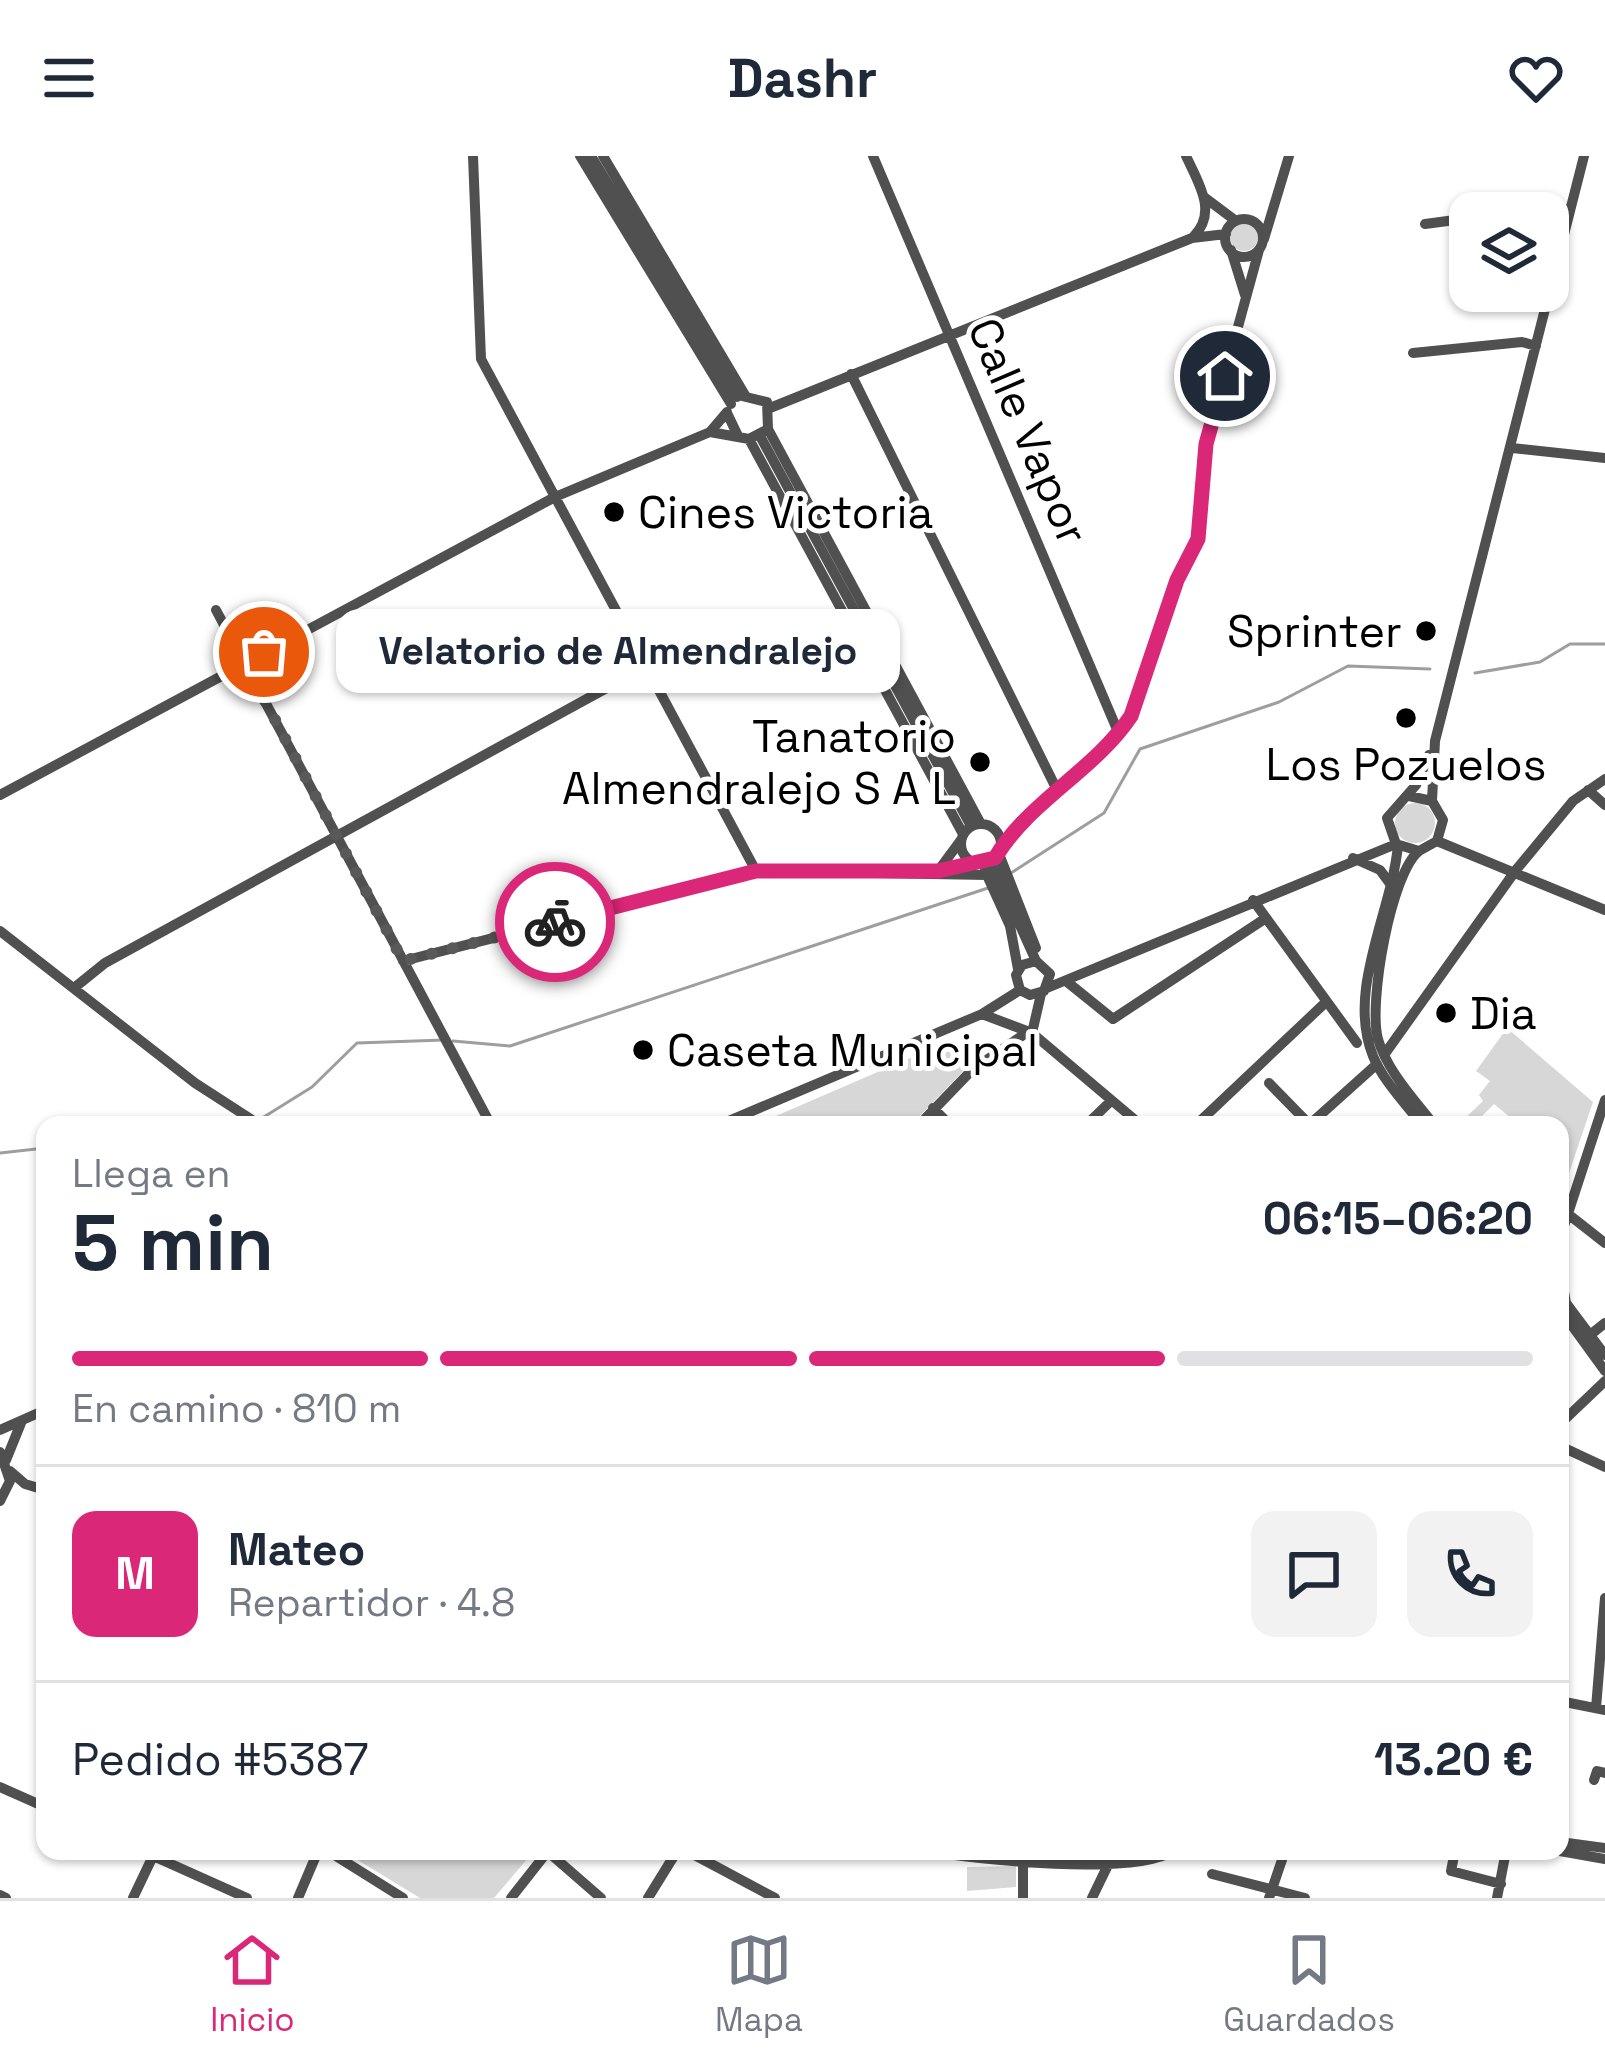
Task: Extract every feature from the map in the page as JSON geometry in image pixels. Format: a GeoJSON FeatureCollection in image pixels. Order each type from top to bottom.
{"type":"FeatureCollection","features":[{"type":"Feature","properties":{"kind":"street"},"geometry":{"type":"LineString","coordinates":[[473,156],[476,336],[492,383],[756,871]]}},
{"type":"Feature","properties":{"kind":"street"},"geometry":{"type":"LineString","coordinates":[[580,156],[735,402]]}},
{"type":"Feature","properties":{"kind":"street"},"geometry":{"type":"LineString","coordinates":[[591,156],[754,435],[973,829]]}},
{"type":"Feature","properties":{"kind":"street"},"geometry":{"type":"LineString","coordinates":[[603,156],[735,402]]}},
{"type":"Feature","properties":{"kind":"street","name":"Calle Vapor"},"geometry":{"type":"LineString","coordinates":[[873,156],[1119,734]]}},
{"type":"Feature","properties":{"kind":"street"},"geometry":{"type":"LineString","coordinates":[[1186,156],[1204,197],[1206,218],[1192,238]]}},
{"type":"Feature","properties":{"kind":"street"},"geometry":{"type":"LineString","coordinates":[[994,870],[1020,822],[1119,734],[1131,716],[1177,580],[1198,539],[1206,444],[1289,156]]}},
{"type":"Feature","properties":{"kind":"street"},"geometry":{"type":"LineString","coordinates":[[1370,851],[1387,826],[1390,810],[1408,796],[1435,741],[1584,156]]}},
{"type":"Feature","properties":{"kind":"street"},"geometry":{"type":"LineString","coordinates":[[754,435],[770,408],[1192,238],[1226,234],[1278,196]]}},
{"type":"Feature","properties":{"kind":"street"},"geometry":{"type":"LineString","coordinates":[[1204,197],[1258,225],[1261,245]]}},
{"type":"Feature","properties":{"kind":"street"},"geometry":{"type":"LineString","coordinates":[[1425,224],[1449,221]]}},
{"type":"Feature","properties":{"kind":"street"},"geometry":{"type":"LineString","coordinates":[[1226,234],[1246,298]]}},
{"type":"Feature","properties":{"kind":"street"},"geometry":{"type":"LineString","coordinates":[[1231,250],[1242,256],[1261,245]]}},
{"type":"Feature","properties":{"kind":"street"},"geometry":{"type":"LineString","coordinates":[[1413,353],[1522,342],[1536,346]]}},
{"type":"Feature","properties":{"kind":"street"},"geometry":{"type":"LineString","coordinates":[[851,374],[1057,790]]}},
{"type":"Feature","properties":{"kind":"street"},"geometry":{"type":"LineString","coordinates":[[710,432],[735,402],[760,397],[770,408]]}},
{"type":"Feature","properties":{"kind":"street"},"geometry":{"type":"LineString","coordinates":[[0,795],[555,497],[710,432],[754,435]]}},
{"type":"Feature","properties":{"kind":"street"},"geometry":{"type":"LineString","coordinates":[[754,435],[973,829]]}},
{"type":"Feature","properties":{"kind":"street"},"geometry":{"type":"LineString","coordinates":[[1512,448],[1605,458]]}},
{"type":"Feature","properties":{"kind":"street"},"geometry":{"type":"LineString","coordinates":[[216,610],[486,1116]]}},
{"type":"Feature","properties":{"kind":"street"},"geometry":{"type":"LineString","coordinates":[[74,988],[105,963],[645,667]]}},
{"type":"Feature","properties":{"kind":"street"},"geometry":{"type":"LineString","coordinates":[[1427,1116],[1380,1059],[1375,998],[1405,864],[1437,841],[1443,820],[1432,801],[1435,741]]}},
{"type":"Feature","properties":{"kind":"street"},"geometry":{"type":"LineString","coordinates":[[1319,1116],[1380,1059],[1516,870],[1573,801],[1605,779]]}},
{"type":"Feature","properties":{"kind":"street"},"geometry":{"type":"LineString","coordinates":[[1588,790],[1605,805]]}},
{"type":"Feature","properties":{"kind":"street"},"geometry":{"type":"LineString","coordinates":[[1408,796],[1432,801]]}},
{"type":"Feature","properties":{"kind":"street"},"geometry":{"type":"LineString","coordinates":[[938,871],[973,829],[1020,822]]}},
{"type":"Feature","properties":{"kind":"street"},"geometry":{"type":"LineString","coordinates":[[1387,826],[1397,845],[1365,1012],[1380,1059],[1416,1116]]}},
{"type":"Feature","properties":{"kind":"street"},"geometry":{"type":"LineString","coordinates":[[973,829],[997,831],[994,870],[1031,1032]]}},
{"type":"Feature","properties":{"kind":"street"},"geometry":{"type":"LineString","coordinates":[[926,1116],[972,1070],[1031,1032],[1044,991],[1042,964],[994,870],[963,853],[973,829]]}},
{"type":"Feature","properties":{"kind":"street"},"geometry":{"type":"LineString","coordinates":[[1437,841],[1605,910]]}},
{"type":"Feature","properties":{"kind":"street"},"geometry":{"type":"LineString","coordinates":[[740,1116],[982,1014],[1023,992],[1044,991],[1370,851],[1397,845],[1419,851]]}},
{"type":"Feature","properties":{"kind":"street"},"geometry":{"type":"LineString","coordinates":[[1353,858],[1380,870],[1391,885]]}},
{"type":"Feature","properties":{"kind":"street"},"geometry":{"type":"LineString","coordinates":[[403,961],[756,871],[994,870]]}},
{"type":"Feature","properties":{"kind":"street"},"geometry":{"type":"LineString","coordinates":[[994,870],[1023,937],[1042,964]]}},
{"type":"Feature","properties":{"kind":"street"},"geometry":{"type":"LineString","coordinates":[[1253,900],[1357,1042]]}},
{"type":"Feature","properties":{"kind":"street"},"geometry":{"type":"LineString","coordinates":[[1066,981],[1114,1019],[1266,918]]}},
{"type":"Feature","properties":{"kind":"street"},"geometry":{"type":"LineString","coordinates":[[0,932],[195,1083],[246,1116]]}},
{"type":"Feature","properties":{"kind":"street"},"geometry":{"type":"LineString","coordinates":[[982,1014],[1018,970],[1023,937]]}},
{"type":"Feature","properties":{"kind":"street"},"geometry":{"type":"LineString","coordinates":[[1018,970],[1042,964],[1083,974]]}},
{"type":"Feature","properties":{"kind":"street"},"geometry":{"type":"LineString","coordinates":[[1205,1116],[1325,1002]]}},
{"type":"Feature","properties":{"kind":"street"},"geometry":{"type":"LineString","coordinates":[[982,1014],[1031,1032],[1130,1116]]}},
{"type":"Feature","properties":{"kind":"street"},"geometry":{"type":"LineString","coordinates":[[1269,1083],[1300,1116]]}},
{"type":"Feature","properties":{"kind":"street"},"geometry":{"type":"LineString","coordinates":[[1569,1211],[1605,1100]]}},
{"type":"Feature","properties":{"kind":"street"},"geometry":{"type":"LineString","coordinates":[[1095,1116],[1111,1101]]}},
{"type":"Feature","properties":{"kind":"street"},"geometry":{"type":"LineString","coordinates":[[933,1108],[941,1116]]}},
{"type":"Feature","properties":{"kind":"street"},"geometry":{"type":"LineString","coordinates":[[1569,1215],[1605,1243]]}},
{"type":"Feature","properties":{"kind":"street"},"geometry":{"type":"LineString","coordinates":[[1569,1307],[1605,1355]]}},
{"type":"Feature","properties":{"kind":"street"},"geometry":{"type":"LineString","coordinates":[[1569,1321],[1605,1371]]}},
{"type":"Feature","properties":{"kind":"street"},"geometry":{"type":"LineString","coordinates":[[1590,1335],[1605,1323]]}},
{"type":"Feature","properties":{"kind":"street"},"geometry":{"type":"LineString","coordinates":[[1569,1415],[1605,1381]]}},
{"type":"Feature","properties":{"kind":"street"},"geometry":{"type":"LineString","coordinates":[[0,1430],[36,1414]]}},
{"type":"Feature","properties":{"kind":"street"},"geometry":{"type":"LineString","coordinates":[[23,1420],[5,1461],[3,1497],[36,1488]]}},
{"type":"Feature","properties":{"kind":"street"},"geometry":{"type":"LineString","coordinates":[[1569,1450],[1605,1467]]}},
{"type":"Feature","properties":{"kind":"street"},"geometry":{"type":"LineString","coordinates":[[5,1461],[30,1487]]}},
{"type":"Feature","properties":{"kind":"street"},"geometry":{"type":"LineString","coordinates":[[1569,1703],[1600,1710],[1605,1598]]}},
{"type":"Feature","properties":{"kind":"street"},"geometry":{"type":"LineString","coordinates":[[1605,1773],[1598,1771],[1593,1777],[1598,1784],[1605,1782]]}},
{"type":"Feature","properties":{"kind":"street"},"geometry":{"type":"LineString","coordinates":[[0,1787],[36,1804]]}},
{"type":"Feature","properties":{"kind":"street"},"geometry":{"type":"LineString","coordinates":[[1569,1846],[1605,1848]]}},
{"type":"Feature","properties":{"kind":"street"},"geometry":{"type":"LineString","coordinates":[[1569,1848],[1605,1858]]}},
{"type":"Feature","properties":{"kind":"street"},"geometry":{"type":"LineString","coordinates":[[133,1898],[145,1860]]}},
{"type":"Feature","properties":{"kind":"street"},"geometry":{"type":"LineString","coordinates":[[163,1860],[247,1898]]}},
{"type":"Feature","properties":{"kind":"street"},"geometry":{"type":"LineString","coordinates":[[298,1898],[314,1860]]}},
{"type":"Feature","properties":{"kind":"street"},"geometry":{"type":"LineString","coordinates":[[342,1860],[403,1898]]}},
{"type":"Feature","properties":{"kind":"street"},"geometry":{"type":"LineString","coordinates":[[511,1898],[541,1860]]}},
{"type":"Feature","properties":{"kind":"street"},"geometry":{"type":"LineString","coordinates":[[557,1860],[601,1898]]}},
{"type":"Feature","properties":{"kind":"street"},"geometry":{"type":"LineString","coordinates":[[648,1898],[671,1860]]}},
{"type":"Feature","properties":{"kind":"street"},"geometry":{"type":"LineString","coordinates":[[704,1860],[775,1898]]}},
{"type":"Feature","properties":{"kind":"street"},"geometry":{"type":"LineString","coordinates":[[1006,1860],[1108,1864],[1154,1860]]}},
{"type":"Feature","properties":{"kind":"street"},"geometry":{"type":"LineString","coordinates":[[1270,1893],[1282,1860]]}},
{"type":"Feature","properties":{"kind":"street"},"geometry":{"type":"LineString","coordinates":[[1453,1860],[1450,1871],[1501,1884]]}},
{"type":"Feature","properties":{"kind":"street"},"geometry":{"type":"LineString","coordinates":[[1497,1898],[1505,1860]]}},
{"type":"Feature","properties":{"kind":"street"},"geometry":{"type":"LineString","coordinates":[[1022,1898],[1023,1862]]}},
{"type":"Feature","properties":{"kind":"street"},"geometry":{"type":"LineString","coordinates":[[1092,1898],[1108,1864]]}},
{"type":"Feature","properties":{"kind":"street"},"geometry":{"type":"LineString","coordinates":[[1212,1874],[1270,1893],[1305,1898]]}},
{"type":"Feature","properties":{"kind":"street"},"geometry":{"type":"LineString","coordinates":[[582,1884],[586,1898]]}},
{"type":"Feature","properties":{"kind":"shaded area"},"geometry":{"type":"Polygon","coordinates":[[[1244,223],[1254,227],[1258,237],[1254,247],[1244,251],[1234,247],[1230,237],[1234,227],[1244,223]]]}},
{"type":"Feature","properties":{"kind":"shaded area"},"geometry":{"type":"Polygon","coordinates":[[[1415,803],[1429,809],[1435,823],[1429,837],[1415,843],[1401,837],[1395,823],[1401,809],[1415,803]]]}},
{"type":"Feature","properties":{"kind":"shaded area"},"geometry":{"type":"Polygon","coordinates":[[[1507,1028],[1593,1102],[1569,1173],[1569,1116],[1509,1116],[1494,1104],[1482,1116],[1467,1116],[1483,1101],[1479,1095],[1490,1081],[1476,1071],[1507,1028]]]}},
{"type":"Feature","properties":{"kind":"shaded area"},"geometry":{"type":"Polygon","coordinates":[[[947,1042],[967,1067],[920,1116],[776,1116],[947,1042]]]}},
{"type":"Feature","properties":{"kind":"shaded area"},"geometry":{"type":"Polygon","coordinates":[[[358,1860],[526,1860],[494,1898],[420,1898],[358,1860]]]}},
{"type":"Feature","properties":{"kind":"shaded area"},"geometry":{"type":"Polygon","coordinates":[[[1016,1866],[1016,1887],[967,1891],[967,1867],[1016,1866]]]}},
{"type":"Feature","properties":{"kind":"waterway"},"geometry":{"type":"LineString","coordinates":[[1475,673],[1540,662],[1570,644],[1605,644]]}},
{"type":"Feature","properties":{"kind":"waterway"},"geometry":{"type":"LineString","coordinates":[[1011,873],[1104,813],[1140,749],[1279,702],[1348,666],[1430,669]]}},
{"type":"Feature","properties":{"kind":"waterway"},"geometry":{"type":"LineString","coordinates":[[453,1041],[510,1046],[988,888]]}},
{"type":"Feature","properties":{"kind":"waterway"},"geometry":{"type":"LineString","coordinates":[[265,1116],[312,1087],[357,1043],[444,1040]]}},
{"type":"Feature","properties":{"kind":"waterway"},"geometry":{"type":"LineString","coordinates":[[0,1153],[36,1149]]}},
{"type":"Feature","properties":{"kind":"way so far"},"geometry":{"type":"LineString","coordinates":[[264,652],[245,663],[403,961],[555,922]]}},
{"type":"Feature","properties":{"kind":"place","name":"Cines Victoria"},"geometry":{"type":"Point","coordinates":[614,512]}},
{"type":"Feature","properties":{"kind":"place","name":"Sprinter"},"geometry":{"type":"Point","coordinates":[1426,631]}},
{"type":"Feature","properties":{"kind":"place","name":"Velatorio de Almendralejo"},"geometry":{"type":"Point","coordinates":[264,652]}},
{"type":"Feature","properties":{"kind":"place","name":"Los Pozuelos"},"geometry":{"type":"Point","coordinates":[1406,718]}},
{"type":"Feature","properties":{"kind":"place","name":"Tanatorio Almendralejo S A L"},"geometry":{"type":"Point","coordinates":[980,762]}},
{"type":"Feature","properties":{"kind":"place","name":"Dia"},"geometry":{"type":"Point","coordinates":[1446,1013]}},
{"type":"Feature","properties":{"kind":"place","name":"Caseta Municipal"},"geometry":{"type":"Point","coordinates":[643,1050]}},
{"type":"Feature","properties":{"kind":"route"},"geometry":{"type":"LineString","coordinates":[[555,922],[756,871],[938,871],[985,864],[995,858],[1020,822],[1119,734],[1131,716],[1177,580],[1198,539],[1206,444],[1225,376]]}}]}
